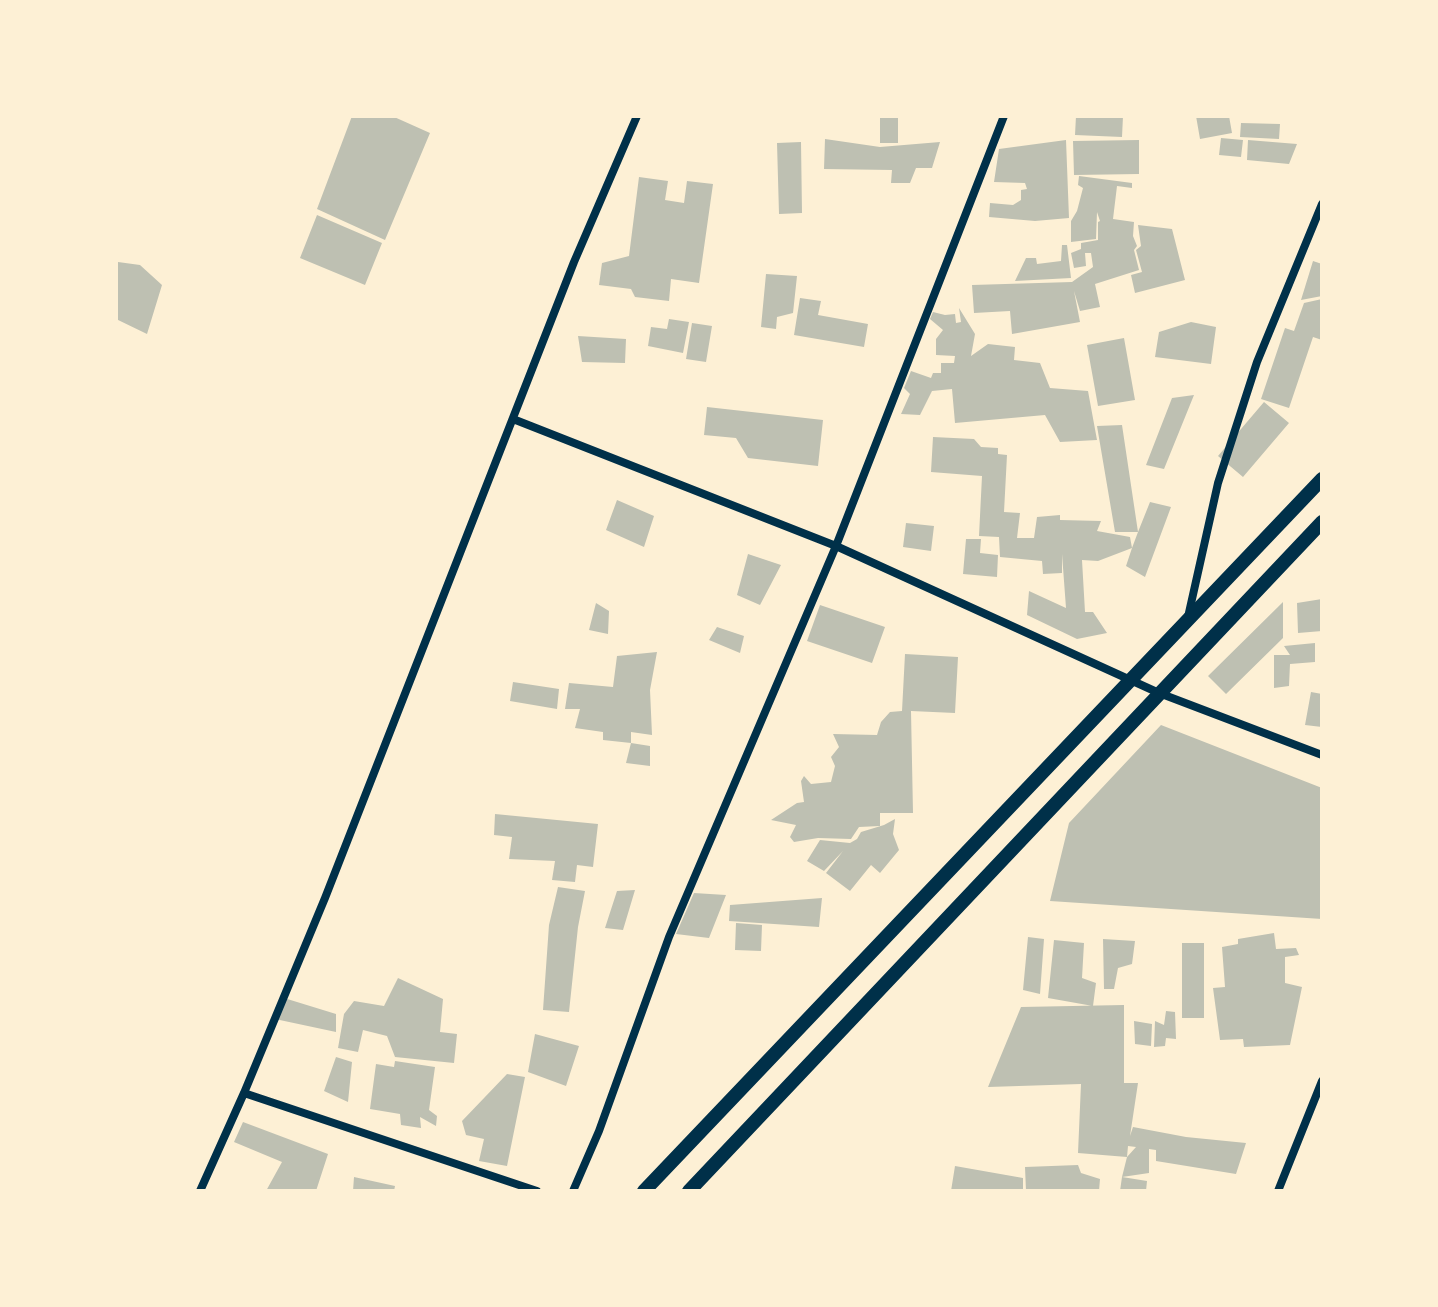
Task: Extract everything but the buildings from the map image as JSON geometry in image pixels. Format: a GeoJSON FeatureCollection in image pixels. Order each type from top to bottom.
{"type":"FeatureCollection","features":[{"type":"Feature","properties":{"kind":"street"},"geometry":{"type":"LineString","coordinates":[[200,1191],[325,898],[574,262],[637,116]]}},
{"type":"Feature","properties":{"kind":"street"},"geometry":{"type":"LineString","coordinates":[[573,1191],[599,1131],[669,937],[836,546],[1004,116]]}},
{"type":"Feature","properties":{"kind":"street"},"geometry":{"type":"LineString","coordinates":[[1187,619],[1218,483],[1257,362],[1322,204]]}},
{"type":"Feature","properties":{"kind":"street"},"geometry":{"type":"LineString","coordinates":[[513,419],[836,546],[1159,693],[1322,755]]}},
{"type":"Feature","properties":{"kind":"street"},"geometry":{"type":"LineString","coordinates":[[644,1191],[1322,479]]}},
{"type":"Feature","properties":{"kind":"street"},"geometry":{"type":"LineString","coordinates":[[689,1191],[1322,522]]}},
{"type":"Feature","properties":{"kind":"street"},"geometry":{"type":"LineString","coordinates":[[1278,1191],[1322,1081]]}},
{"type":"Feature","properties":{"kind":"street"},"geometry":{"type":"LineString","coordinates":[[244,1093],[537,1191]]}}]}
